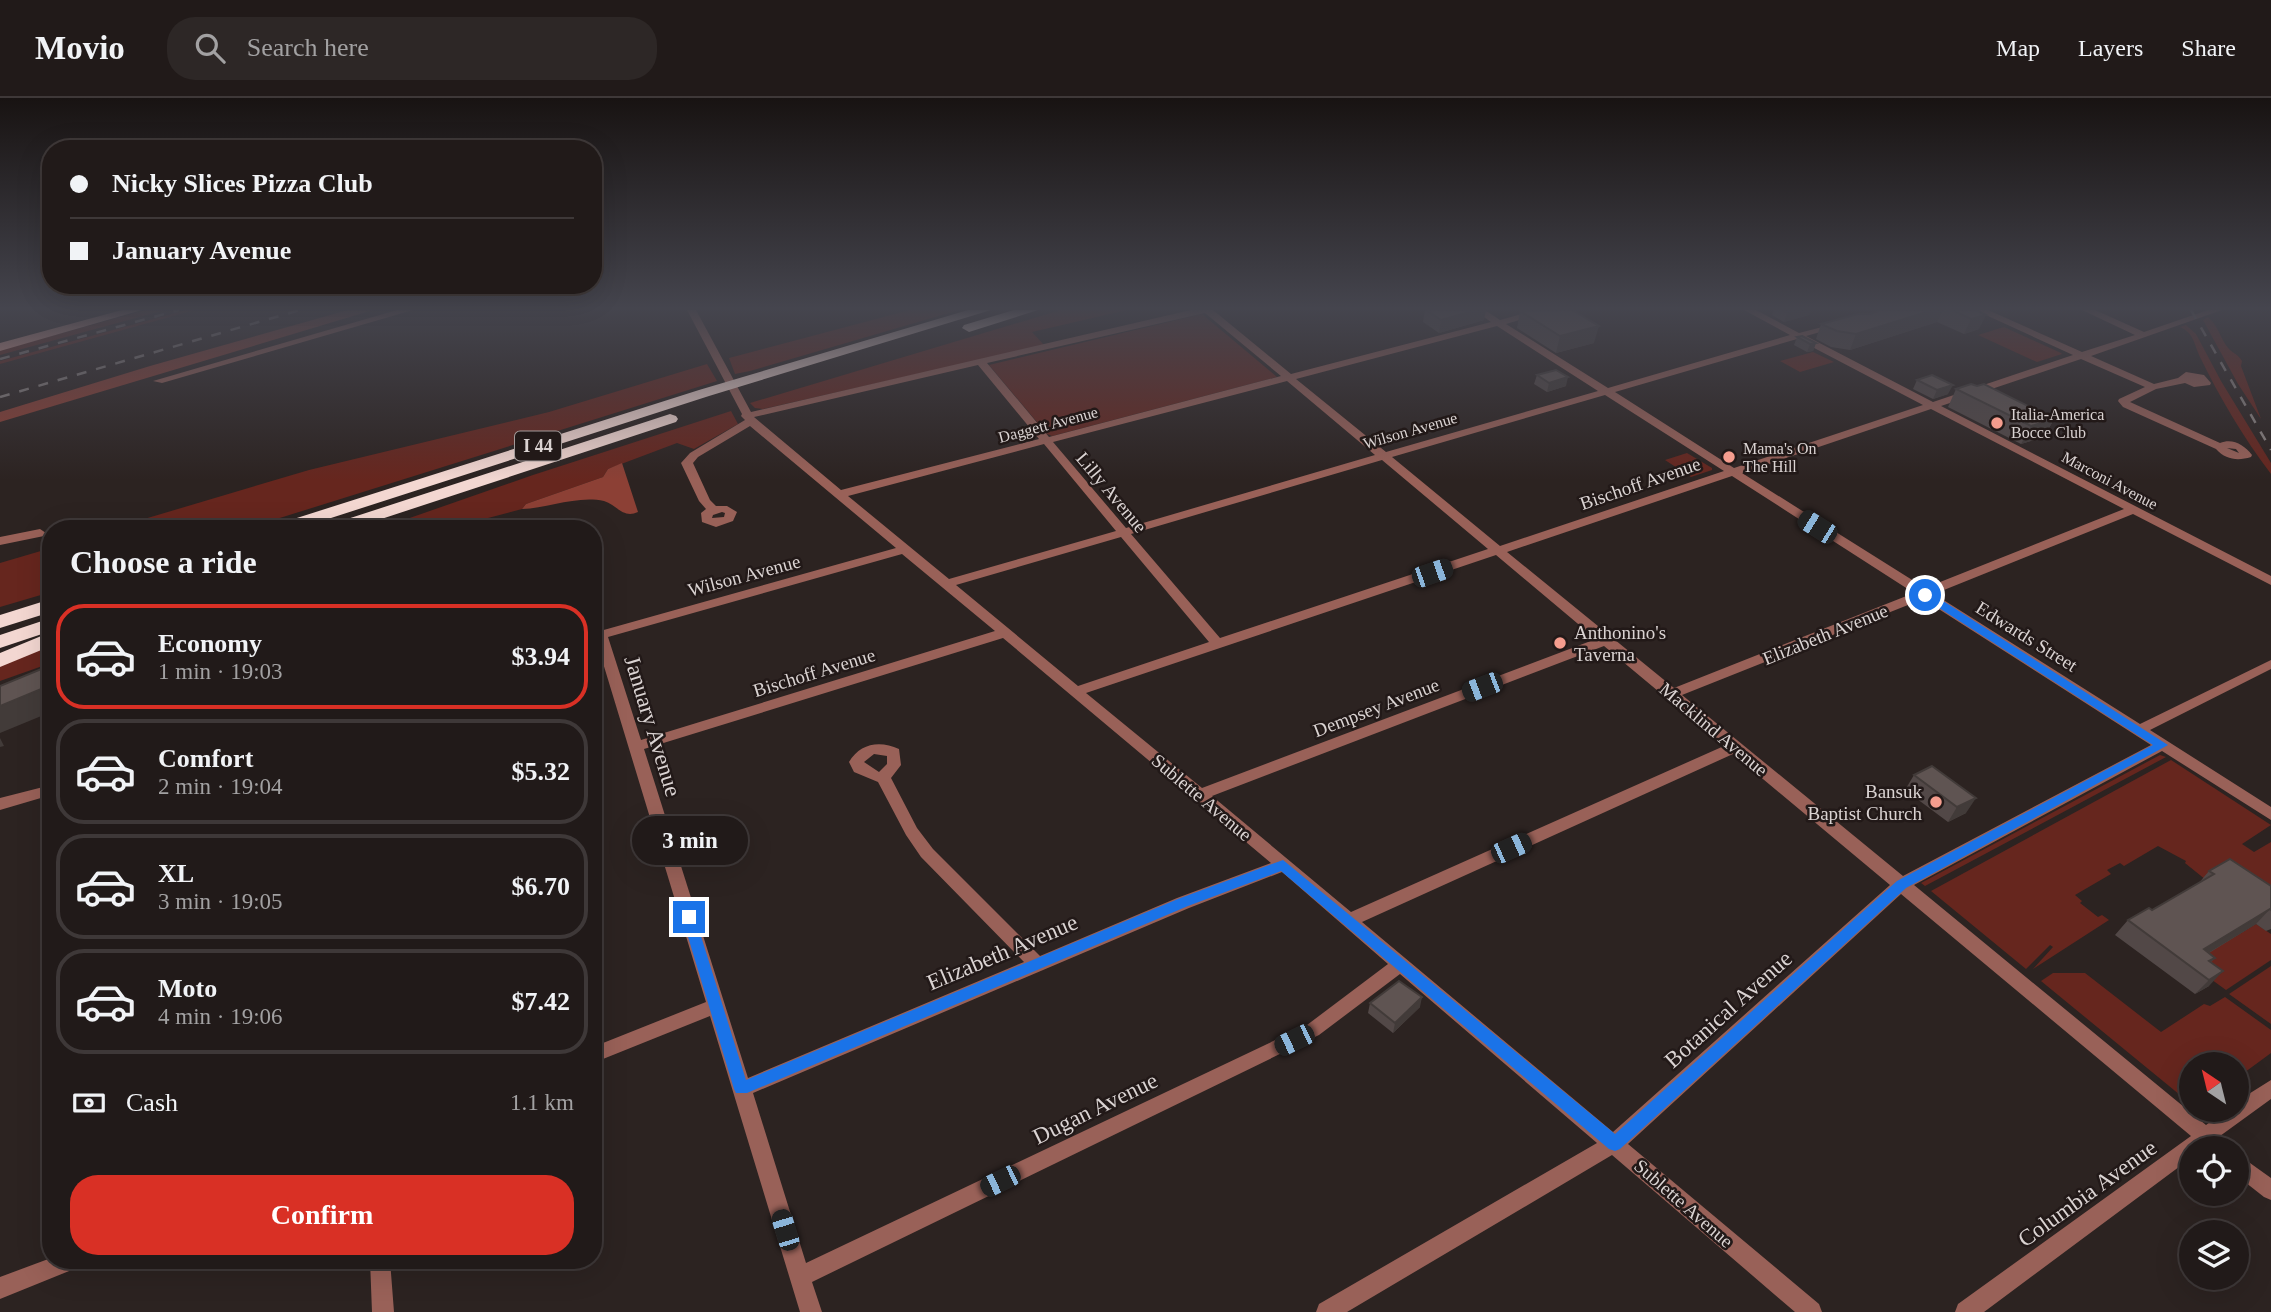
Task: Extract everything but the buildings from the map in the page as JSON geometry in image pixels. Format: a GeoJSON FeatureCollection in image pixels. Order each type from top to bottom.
{"type":"FeatureCollection","features":[{"type":"Feature","properties":{"kind":"highway","name":"I 44"},"geometry":{"type":"LineString","coordinates":[[310,520],[810,367]]}},
{"type":"Feature","properties":{"kind":"highway","name":"I 44"},"geometry":{"type":"LineString","coordinates":[[757,384],[821,367]]}},
{"type":"Feature","properties":{"kind":"highway","name":"I 44"},"geometry":{"type":"LineString","coordinates":[[361,520],[707,399]]}},
{"type":"Feature","properties":{"kind":"highway"},"geometry":{"type":"LineString","coordinates":[[0,611],[42,599]]}},
{"type":"Feature","properties":{"kind":"highway"},"geometry":{"type":"LineString","coordinates":[[0,622],[42,608]]}},
{"type":"Feature","properties":{"kind":"highway"},"geometry":{"type":"LineString","coordinates":[[0,642],[42,627]]}},
{"type":"Feature","properties":{"kind":"highway"},"geometry":{"type":"LineString","coordinates":[[0,661],[42,642]]}},
{"type":"Feature","properties":{"kind":"street"},"geometry":{"type":"LineString","coordinates":[[158,381],[205,367]]}},
{"type":"Feature","properties":{"kind":"street","name":"Sublette Avenue"},"geometry":{"type":"LineString","coordinates":[[721,367],[749,419],[1615,1143],[1811,1312]]}},
{"type":"Feature","properties":{"kind":"street"},"geometry":{"type":"LineString","coordinates":[[713,510],[705,501],[687,463],[694,455],[749,419],[966,367]]}},
{"type":"Feature","properties":{"kind":"street","name":"Lilly Avenue"},"geometry":{"type":"LineString","coordinates":[[984,367],[1218,644]]}},
{"type":"Feature","properties":{"kind":"street","name":"Macklind Avenue"},"geometry":{"type":"LineString","coordinates":[[1276,367],[2206,1136]]}},
{"type":"Feature","properties":{"kind":"street","name":"Daggett Avenue"},"geometry":{"type":"LineString","coordinates":[[841,494],[1329,367]]}},
{"type":"Feature","properties":{"kind":"street","name":"Edwards Street"},"geometry":{"type":"LineString","coordinates":[[1565,367],[2271,814]]}},
{"type":"Feature","properties":{"kind":"street","name":"Wilson Avenue"},"geometry":{"type":"LineString","coordinates":[[946,584],[1692,367]]}},
{"type":"Feature","properties":{"kind":"street","name":"Marconi Avenue"},"geometry":{"type":"LineString","coordinates":[[1858,367],[2271,582]]}},
{"type":"Feature","properties":{"kind":"street","name":"Bischoff Avenue"},"geometry":{"type":"LineString","coordinates":[[1074,692],[2048,367]]}},
{"type":"Feature","properties":{"kind":"street"},"geometry":{"type":"LineString","coordinates":[[2105,367],[2153,387]]}},
{"type":"Feature","properties":{"kind":"street"},"geometry":{"type":"LineString","coordinates":[[2184,380],[2153,387],[2123,399],[2127,405],[2220,447]]}},
{"type":"Feature","properties":{"kind":"street"},"geometry":{"type":"LineString","coordinates":[[2138,393],[2151,405],[2150,412],[2156,419]]}},
{"type":"Feature","properties":{"kind":"street","name":"Elizabeth Avenue"},"geometry":{"type":"LineString","coordinates":[[1672,695],[2133,510]]}},
{"type":"Feature","properties":{"kind":"street"},"geometry":{"type":"LineString","coordinates":[[0,541],[40,533]]}},
{"type":"Feature","properties":{"kind":"street","name":"Wilson Avenue"},"geometry":{"type":"LineString","coordinates":[[602,635],[905,549]]}},
{"type":"Feature","properties":{"kind":"street","name":"Bischoff Avenue"},"geometry":{"type":"LineString","coordinates":[[635,747],[1004,634]]}},
{"type":"Feature","properties":{"kind":"street","name":"Dempsey Avenue"},"geometry":{"type":"LineString","coordinates":[[1199,795],[1606,640]]}},
{"type":"Feature","properties":{"kind":"street","name":"January Avenue"},"geometry":{"type":"LineString","coordinates":[[602,651],[635,747],[811,1312]]}},
{"type":"Feature","properties":{"kind":"street"},"geometry":{"type":"LineString","coordinates":[[2139,730],[2271,664]]}},
{"type":"Feature","properties":{"kind":"street","name":"Botanical Avenue"},"geometry":{"type":"LineString","coordinates":[[1326,1312],[1615,1143],[1902,884],[2162,745]]}},
{"type":"Feature","properties":{"kind":"street"},"geometry":{"type":"LineString","coordinates":[[1348,921],[1735,747]]}},
{"type":"Feature","properties":{"kind":"street"},"geometry":{"type":"LineString","coordinates":[[883,777],[911,831],[927,853],[1038,965]]}},
{"type":"Feature","properties":{"kind":"street"},"geometry":{"type":"LineString","coordinates":[[0,804],[42,792]]}},
{"type":"Feature","properties":{"kind":"street","name":"Elizabeth Avenue"},"geometry":{"type":"LineString","coordinates":[[742,1089],[1183,903],[1283,865]]}},
{"type":"Feature","properties":{"kind":"street","name":"Dugan Avenue"},"geometry":{"type":"LineString","coordinates":[[800,1278],[1313,1030],[1399,965]]}},
{"type":"Feature","properties":{"kind":"street"},"geometry":{"type":"LineString","coordinates":[[602,1051],[716,1006]]}},
{"type":"Feature","properties":{"kind":"street","name":"Columbia Avenue"},"geometry":{"type":"LineString","coordinates":[[2219,1136],[2271,1088]]}},
{"type":"Feature","properties":{"kind":"street","name":"Columbia Avenue"},"geometry":{"type":"LineString","coordinates":[[1966,1312],[2179,1165]]}},
{"type":"Feature","properties":{"kind":"street"},"geometry":{"type":"LineString","coordinates":[[2249,1172],[2271,1190]]}},
{"type":"Feature","properties":{"kind":"street"},"geometry":{"type":"LineString","coordinates":[[0,1289],[50,1269]]}},
{"type":"Feature","properties":{"kind":"street"},"geometry":{"type":"LineString","coordinates":[[381,1269],[383,1312]]}},
{"type":"Feature","properties":{"kind":"shaded area"},"geometry":{"type":"Polygon","coordinates":[[[698,367],[709,367],[717,381],[274,520],[141,520],[309,470],[549,412],[698,367]]]}},
{"type":"Feature","properties":{"kind":"shaded area"},"geometry":{"type":"Polygon","coordinates":[[[732,367],[765,367],[750,371],[735,374],[732,367]]]}},
{"type":"Feature","properties":{"kind":"shaded area"},"geometry":{"type":"Polygon","coordinates":[[[872,367],[949,367],[763,409],[755,408],[750,403],[872,367]]]}},
{"type":"Feature","properties":{"kind":"shaded area"},"geometry":{"type":"Polygon","coordinates":[[[990,367],[1265,367],[1277,377],[1052,436],[1047,434],[990,367]]]}},
{"type":"Feature","properties":{"kind":"shaded area"},"geometry":{"type":"Polygon","coordinates":[[[1790,367],[1818,367],[1800,372],[1790,367]]]}},
{"type":"Feature","properties":{"kind":"shaded area"},"geometry":{"type":"Polygon","coordinates":[[[2205,367],[2213,367],[2271,463],[2271,474],[2251,446],[2205,367]]]}},
{"type":"Feature","properties":{"kind":"shaded area"},"geometry":{"type":"Polygon","coordinates":[[[2229,367],[2241,367],[2261,419],[2229,367]]]}},
{"type":"Feature","properties":{"kind":"shaded area"},"geometry":{"type":"Polygon","coordinates":[[[731,411],[738,424],[694,449],[677,443],[608,469],[603,477],[526,504],[522,509],[480,520],[404,520],[731,411]]]}},
{"type":"Feature","properties":{"kind":"shaded area"},"geometry":{"type":"Polygon","coordinates":[[[1687,453],[1712,470],[1691,477],[1665,460],[1687,453]]]}},
{"type":"Feature","properties":{"kind":"shaded area"},"geometry":{"type":"Polygon","coordinates":[[[622,463],[638,512],[624,513],[609,503],[594,500],[522,509],[526,504],[603,477],[608,469],[622,463]]]}},
{"type":"Feature","properties":{"kind":"shaded area"},"geometry":{"type":"Polygon","coordinates":[[[42,551],[42,595],[0,607],[0,563],[42,551]]]}},
{"type":"Feature","properties":{"kind":"shaded area"},"geometry":{"type":"Polygon","coordinates":[[[42,648],[42,666],[0,681],[0,666],[42,648]]]}},
{"type":"Feature","properties":{"kind":"shaded area"},"geometry":{"type":"Polygon","coordinates":[[[2160,755],[2166,757],[1925,886],[1921,883],[2160,755]]]}},
{"type":"Feature","properties":{"kind":"shaded area"},"geometry":{"type":"Polygon","coordinates":[[[2171,760],[2271,825],[2242,844],[2254,852],[2271,842],[2271,910],[2206,880],[2185,863],[2186,861],[2158,846],[2124,866],[2120,863],[2107,870],[2111,874],[2075,895],[2082,901],[2080,903],[2098,917],[2102,915],[2109,920],[2033,969],[2053,947],[2050,945],[2026,969],[1931,891],[2171,760]]]}},
{"type":"Feature","properties":{"kind":"shaded area"},"geometry":{"type":"Polygon","coordinates":[[[2256,924],[2271,934],[2271,960],[2226,990],[2190,964],[2256,924]]]}},
{"type":"Feature","properties":{"kind":"shaded area"},"geometry":{"type":"Polygon","coordinates":[[[2271,966],[2271,1024],[2229,994],[2271,966]]]}},
{"type":"Feature","properties":{"kind":"shaded area"},"geometry":{"type":"Polygon","coordinates":[[[2053,973],[2085,973],[2161,1032],[2204,1004],[2210,1006],[2225,997],[2271,1030],[2271,1053],[2249,1069],[2249,1052],[2179,1052],[2179,1094],[2041,981],[2053,973]]]}},
{"type":"Feature","properties":{"kind":"waterway"},"geometry":{"type":"LineString","coordinates":[[0,417],[164,367]]}},
{"type":"Feature","properties":{"kind":"railway"},"geometry":{"type":"LineString","coordinates":[[0,397],[105,367]]}},
{"type":"Feature","properties":{"kind":"railway"},"geometry":{"type":"LineString","coordinates":[[2223,367],[2271,450]]}},
{"type":"Feature","properties":{"kind":"place","name":"Italia-America Bocce Club"},"geometry":{"type":"Point","coordinates":[1997,423]}},
{"type":"Feature","properties":{"kind":"place","name":"Mama's On The Hill"},"geometry":{"type":"Point","coordinates":[1729,457]}},
{"type":"Feature","properties":{"kind":"place","name":"Anthonino's Taverna"},"geometry":{"type":"Point","coordinates":[1560,643]}},
{"type":"Feature","properties":{"kind":"place","name":"Bansuk Baptist Church"},"geometry":{"type":"Point","coordinates":[1936,802]}},
{"type":"Feature","properties":{"kind":"route"},"geometry":{"type":"LineString","coordinates":[[689,917],[742,1089],[1183,903],[1283,865],[1399,965],[1615,1143],[1902,884],[2162,745],[1925,595]]}}]}
